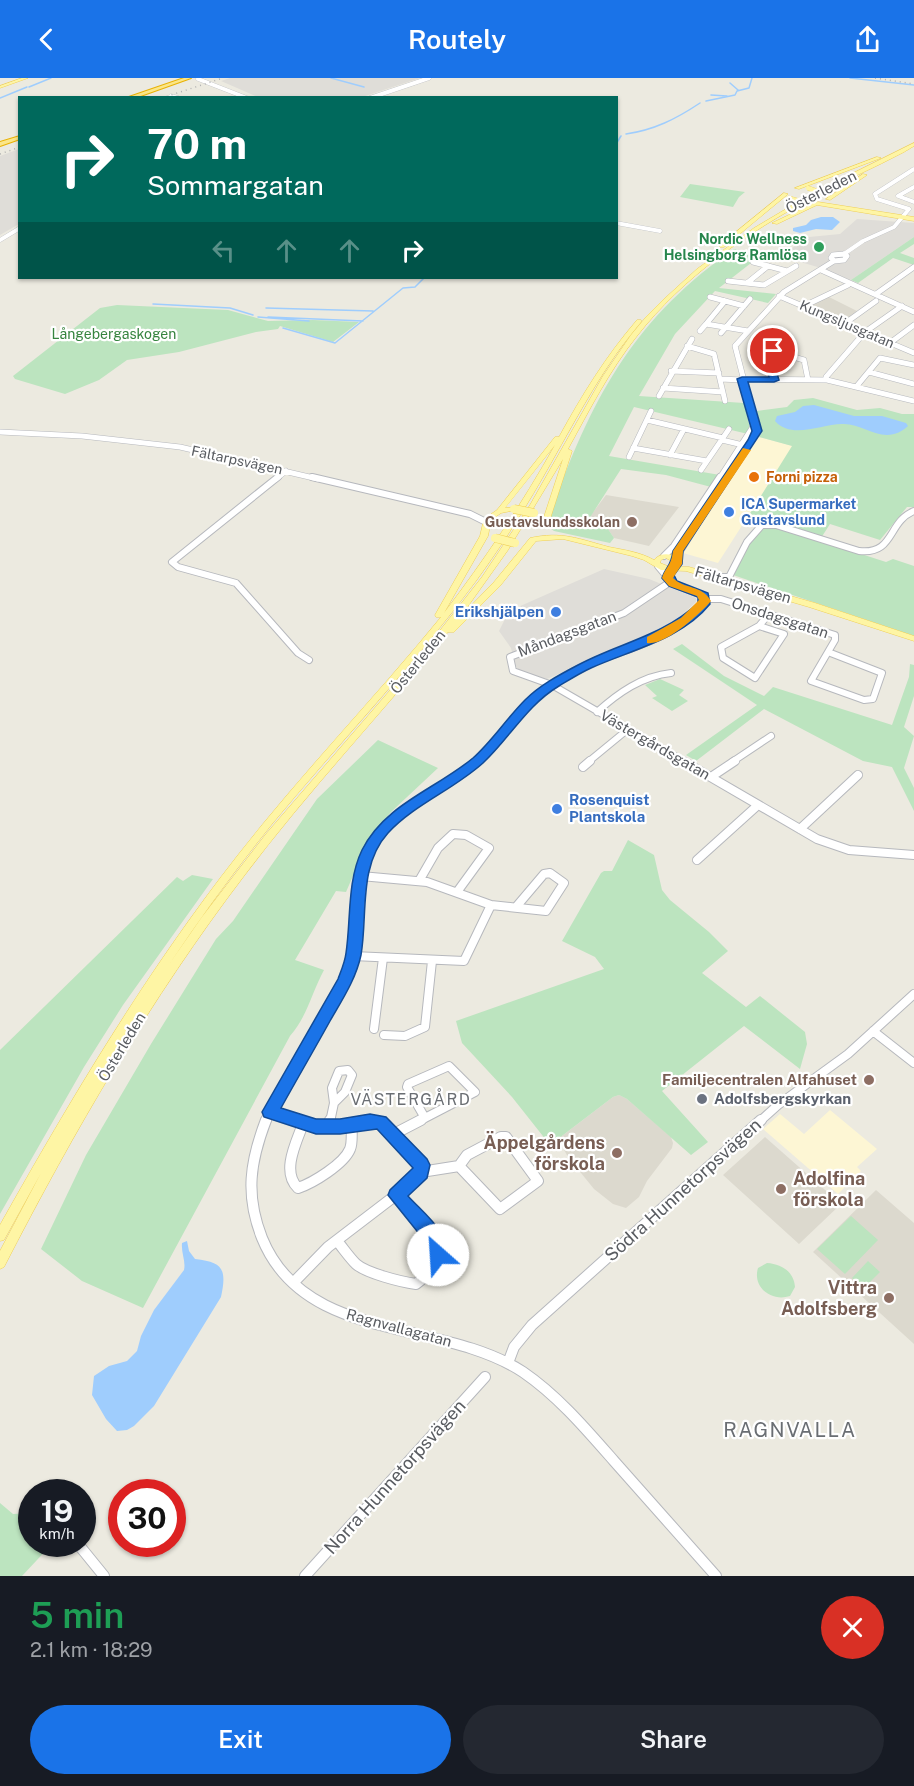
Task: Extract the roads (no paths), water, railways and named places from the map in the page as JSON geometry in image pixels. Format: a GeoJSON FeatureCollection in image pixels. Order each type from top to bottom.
{"type":"FeatureCollection","features":[{"type":"Feature","properties":{"kind":"highway"},"geometry":{"type":"LineString","coordinates":[[134,96],[189,78]]}},
{"type":"Feature","properties":{"kind":"highway"},"geometry":{"type":"LineString","coordinates":[[142,96],[198,78]]}},
{"type":"Feature","properties":{"kind":"highway"},"geometry":{"type":"LineString","coordinates":[[0,143],[18,137]]}},
{"type":"Feature","properties":{"kind":"main road"},"geometry":{"type":"LineString","coordinates":[[0,87],[26,78]]}},
{"type":"Feature","properties":{"kind":"main road","name":"Österleden"},"geometry":{"type":"LineString","coordinates":[[0,1263],[71,1132],[164,979],[240,874],[284,818],[423,657],[489,573],[537,498],[611,368],[653,313],[682,286],[750,232],[797,204],[891,155],[914,140]]}},
{"type":"Feature","properties":{"kind":"main road","name":"Österleden"},"geometry":{"type":"LineString","coordinates":[[0,1236],[95,1070],[153,979],[242,857],[430,637],[497,547],[529,497],[596,378],[633,328],[687,273],[722,246],[791,203],[914,144]]}},
{"type":"Feature","properties":{"kind":"main road"},"geometry":{"type":"LineString","coordinates":[[722,246],[765,209],[797,188],[891,155]]}},
{"type":"Feature","properties":{"kind":"main road"},"geometry":{"type":"LineString","coordinates":[[731,247],[828,198],[891,155]]}},
{"type":"Feature","properties":{"kind":"main road"},"geometry":{"type":"LineString","coordinates":[[797,188],[819,190],[838,205]]}},
{"type":"Feature","properties":{"kind":"main road"},"geometry":{"type":"LineString","coordinates":[[787,196],[809,204],[838,205],[914,219]]}},
{"type":"Feature","properties":{"kind":"main road"},"geometry":{"type":"LineString","coordinates":[[403,668],[442,611],[486,526],[571,422]]}},
{"type":"Feature","properties":{"kind":"main road"},"geometry":{"type":"LineString","coordinates":[[423,657],[497,584],[545,527],[546,516],[576,430]]}},
{"type":"Feature","properties":{"kind":"main road"},"geometry":{"type":"LineString","coordinates":[[496,512],[514,509],[534,513],[544,521],[545,527]]}},
{"type":"Feature","properties":{"kind":"main road"},"geometry":{"type":"LineString","coordinates":[[486,526],[495,538],[516,543],[558,536],[660,561]]}},
{"type":"Feature","properties":{"kind":"main road"},"geometry":{"type":"LineString","coordinates":[[545,527],[559,534],[660,561]]}},
{"type":"Feature","properties":{"kind":"main road"},"geometry":{"type":"LineString","coordinates":[[671,569],[676,560]]}},
{"type":"Feature","properties":{"kind":"main road","name":"Fältarpsvägen"},"geometry":{"type":"LineString","coordinates":[[660,561],[676,560],[914,639]]}},
{"type":"Feature","properties":{"kind":"main road","name":"Fältarpsvägen"},"geometry":{"type":"LineString","coordinates":[[660,561],[671,569],[686,569],[812,605]]}},
{"type":"Feature","properties":{"kind":"street"},"geometry":{"type":"LineString","coordinates":[[198,78],[242,96]]}},
{"type":"Feature","properties":{"kind":"street"},"geometry":{"type":"LineString","coordinates":[[376,96],[429,78]]}},
{"type":"Feature","properties":{"kind":"street"},"geometry":{"type":"LineString","coordinates":[[706,599],[699,593],[669,580],[660,561],[670,552],[757,431],[734,349],[779,296],[834,261],[845,259],[847,256],[844,254],[867,239],[893,228],[911,210],[883,202],[875,195],[913,171]]}},
{"type":"Feature","properties":{"kind":"street"},"geometry":{"type":"LineString","coordinates":[[914,187],[898,196],[914,202]]}},
{"type":"Feature","properties":{"kind":"street"},"geometry":{"type":"LineString","coordinates":[[618,223],[660,231]]}},
{"type":"Feature","properties":{"kind":"street"},"geometry":{"type":"LineString","coordinates":[[0,240],[18,229]]}},
{"type":"Feature","properties":{"kind":"street"},"geometry":{"type":"LineString","coordinates":[[753,261],[805,279]]}},
{"type":"Feature","properties":{"kind":"street"},"geometry":{"type":"LineString","coordinates":[[747,283],[768,266]]}},
{"type":"Feature","properties":{"kind":"street"},"geometry":{"type":"LineString","coordinates":[[759,292],[764,285],[796,266]]}},
{"type":"Feature","properties":{"kind":"street"},"geometry":{"type":"LineString","coordinates":[[876,294],[914,267]]}},
{"type":"Feature","properties":{"kind":"street"},"geometry":{"type":"LineString","coordinates":[[821,270],[914,312]]}},
{"type":"Feature","properties":{"kind":"street"},"geometry":{"type":"LineString","coordinates":[[907,273],[914,275]]}},
{"type":"Feature","properties":{"kind":"street"},"geometry":{"type":"LineString","coordinates":[[728,281],[764,285]]}},
{"type":"Feature","properties":{"kind":"street"},"geometry":{"type":"LineString","coordinates":[[804,306],[848,285]]}},
{"type":"Feature","properties":{"kind":"street","name":"Kungsljusgatan"},"geometry":{"type":"LineString","coordinates":[[779,296],[914,353]]}},
{"type":"Feature","properties":{"kind":"street"},"geometry":{"type":"LineString","coordinates":[[710,297],[744,306]]}},
{"type":"Feature","properties":{"kind":"street"},"geometry":{"type":"LineString","coordinates":[[721,333],[750,299]]}},
{"type":"Feature","properties":{"kind":"street"},"geometry":{"type":"LineString","coordinates":[[700,331],[725,301]]}},
{"type":"Feature","properties":{"kind":"street"},"geometry":{"type":"LineString","coordinates":[[844,324],[876,301]]}},
{"type":"Feature","properties":{"kind":"street"},"geometry":{"type":"LineString","coordinates":[[827,380],[826,378],[865,332],[902,306]]}},
{"type":"Feature","properties":{"kind":"street"},"geometry":{"type":"LineString","coordinates":[[706,324],[727,326],[747,332]]}},
{"type":"Feature","properties":{"kind":"street"},"geometry":{"type":"LineString","coordinates":[[890,343],[914,325]]}},
{"type":"Feature","properties":{"kind":"street"},"geometry":{"type":"LineString","coordinates":[[904,332],[914,336]]}},
{"type":"Feature","properties":{"kind":"street"},"geometry":{"type":"LineString","coordinates":[[659,396],[671,371],[692,339]]}},
{"type":"Feature","properties":{"kind":"street"},"geometry":{"type":"LineString","coordinates":[[687,346],[714,354],[725,400]]}},
{"type":"Feature","properties":{"kind":"street"},"geometry":{"type":"LineString","coordinates":[[774,380],[767,356],[773,351],[804,360],[808,380]]}},
{"type":"Feature","properties":{"kind":"street"},"geometry":{"type":"LineString","coordinates":[[856,387],[882,357],[914,365]]}},
{"type":"Feature","properties":{"kind":"street"},"geometry":{"type":"LineString","coordinates":[[671,371],[742,380],[827,380],[914,401]]}},
{"type":"Feature","properties":{"kind":"street"},"geometry":{"type":"LineString","coordinates":[[869,372],[914,384]]}},
{"type":"Feature","properties":{"kind":"street"},"geometry":{"type":"LineString","coordinates":[[663,388],[723,392]]}},
{"type":"Feature","properties":{"kind":"street"},"geometry":{"type":"LineString","coordinates":[[629,457],[651,411]]}},
{"type":"Feature","properties":{"kind":"street"},"geometry":{"type":"LineString","coordinates":[[647,420],[745,446]]}},
{"type":"Feature","properties":{"kind":"street"},"geometry":{"type":"LineString","coordinates":[[670,455],[684,429]]}},
{"type":"Feature","properties":{"kind":"street"},"geometry":{"type":"LineString","coordinates":[[701,470],[729,429]]}},
{"type":"Feature","properties":{"kind":"street","name":"Fältarpsvägen"},"geometry":{"type":"LineString","coordinates":[[0,432],[82,436],[165,445],[470,514],[496,512]]}},
{"type":"Feature","properties":{"kind":"street"},"geometry":{"type":"LineString","coordinates":[[676,560],[678,551],[745,446]]}},
{"type":"Feature","properties":{"kind":"street"},"geometry":{"type":"LineString","coordinates":[[633,448],[707,461]]}},
{"type":"Feature","properties":{"kind":"street"},"geometry":{"type":"LineString","coordinates":[[286,471],[172,562],[178,567],[236,583],[298,653],[309,660]]}},
{"type":"Feature","properties":{"kind":"street"},"geometry":{"type":"LineString","coordinates":[[716,577],[729,577],[747,542],[762,525],[776,525],[873,553],[882,549],[905,515],[914,511]]}},
{"type":"Feature","properties":{"kind":"street","name":"Fältarpsvägen"},"geometry":{"type":"LineString","coordinates":[[470,514],[486,526]]}},
{"type":"Feature","properties":{"kind":"street"},"geometry":{"type":"LineString","coordinates":[[669,580],[671,569]]}},
{"type":"Feature","properties":{"kind":"street","name":"Måndagsgatan"},"geometry":{"type":"LineString","coordinates":[[552,685],[515,672],[511,656],[624,612],[669,580]]}},
{"type":"Feature","properties":{"kind":"street","name":"Onsdagsgatan"},"geometry":{"type":"LineString","coordinates":[[706,599],[721,599],[835,635],[836,638],[811,678],[812,681],[861,699],[869,701],[873,699],[882,673],[828,652]]}},
{"type":"Feature","properties":{"kind":"street","name":"Ragnvallagatan"},"geometry":{"type":"LineString","coordinates":[[706,599],[697,611],[665,633],[584,666],[552,685],[530,702],[478,760],[449,782],[411,804],[392,820],[368,852],[361,876],[353,956],[341,989],[258,1136],[250,1168],[250,1203],[260,1238],[275,1262],[308,1296],[338,1312],[471,1348],[508,1363],[541,1386],[565,1407],[716,1576]]}},
{"type":"Feature","properties":{"kind":"street"},"geometry":{"type":"LineString","coordinates":[[759,626],[784,634],[755,678],[723,658],[721,647],[759,626],[770,614]]}},
{"type":"Feature","properties":{"kind":"street"},"geometry":{"type":"LineString","coordinates":[[597,712],[624,690],[661,674],[671,674]]}},
{"type":"Feature","properties":{"kind":"street","name":"Västergårdsgatan"},"geometry":{"type":"LineString","coordinates":[[552,685],[800,829],[843,849],[914,855]]}},
{"type":"Feature","properties":{"kind":"street"},"geometry":{"type":"LineString","coordinates":[[583,766],[627,730]]}},
{"type":"Feature","properties":{"kind":"street"},"geometry":{"type":"LineString","coordinates":[[711,777],[771,736]]}},
{"type":"Feature","properties":{"kind":"street"},"geometry":{"type":"LineString","coordinates":[[800,829],[858,775]]}},
{"type":"Feature","properties":{"kind":"street"},"geometry":{"type":"LineString","coordinates":[[697,860],[758,805]]}},
{"type":"Feature","properties":{"kind":"street"},"geometry":{"type":"LineString","coordinates":[[419,880],[426,865],[450,836],[456,832],[461,833],[489,848],[457,892]]}},
{"type":"Feature","properties":{"kind":"street"},"geometry":{"type":"LineString","coordinates":[[361,876],[419,880],[491,905],[503,908],[516,907],[538,913],[546,911],[564,883],[550,873],[543,874],[516,907]]}},
{"type":"Feature","properties":{"kind":"street"},"geometry":{"type":"LineString","coordinates":[[353,956],[464,961],[491,905]]}},
{"type":"Feature","properties":{"kind":"street"},"geometry":{"type":"LineString","coordinates":[[374,1029],[383,958]]}},
{"type":"Feature","properties":{"kind":"street"},"geometry":{"type":"LineString","coordinates":[[384,1035],[405,1036],[425,1027],[432,961]]}},
{"type":"Feature","properties":{"kind":"street","name":"Södra Hunnetorpsvägen"},"geometry":{"type":"LineString","coordinates":[[508,1363],[514,1347],[532,1324],[778,1105],[817,1078],[914,994]]}},
{"type":"Feature","properties":{"kind":"street"},"geometry":{"type":"LineString","coordinates":[[873,1031],[914,1063]]}},
{"type":"Feature","properties":{"kind":"street"},"geometry":{"type":"LineString","coordinates":[[394,1134],[425,1118],[475,1092],[449,1066],[408,1084],[407,1087],[425,1118]]}},
{"type":"Feature","properties":{"kind":"street"},"geometry":{"type":"LineString","coordinates":[[329,1127],[334,1102]]}},
{"type":"Feature","properties":{"kind":"street"},"geometry":{"type":"LineString","coordinates":[[270,1112],[303,1124],[329,1127],[377,1121],[394,1134],[420,1162],[421,1172]]}},
{"type":"Feature","properties":{"kind":"street"},"geometry":{"type":"LineString","coordinates":[[303,1124],[295,1147],[289,1178],[292,1185],[297,1188],[344,1157],[351,1143],[352,1125]]}},
{"type":"Feature","properties":{"kind":"street"},"geometry":{"type":"LineString","coordinates":[[293,1283],[337,1240],[396,1195],[421,1172],[459,1166],[467,1155],[501,1137],[506,1137],[538,1178],[500,1209],[459,1166]]}},
{"type":"Feature","properties":{"kind":"street"},"geometry":{"type":"LineString","coordinates":[[337,1240],[357,1264],[367,1270],[408,1283],[416,1284],[423,1279],[438,1255],[438,1243],[396,1195]]}},
{"type":"Feature","properties":{"kind":"street","name":"Norra Hunnetorpsvägen"},"geometry":{"type":"LineString","coordinates":[[305,1576],[485,1377]]}},
{"type":"Feature","properties":{"kind":"street"},"geometry":{"type":"LineString","coordinates":[[89,1557],[104,1576]]}},
{"type":"Feature","properties":{"kind":"water"},"geometry":{"type":"Polygon","coordinates":[[[833,217],[840,222],[832,230],[816,229],[800,233],[793,231],[793,228],[806,225],[811,220],[833,217]]]}},
{"type":"Feature","properties":{"kind":"water"},"geometry":{"type":"Polygon","coordinates":[[[814,405],[854,416],[882,416],[906,423],[908,426],[904,430],[887,435],[848,424],[807,430],[790,429],[782,427],[775,421],[777,416],[795,412],[803,406],[814,405]]]}},
{"type":"Feature","properties":{"kind":"water"},"geometry":{"type":"Polygon","coordinates":[[[187,1241],[189,1251],[195,1259],[212,1262],[221,1269],[223,1280],[221,1297],[154,1406],[134,1426],[127,1430],[117,1431],[106,1419],[92,1395],[94,1376],[109,1366],[127,1361],[137,1351],[141,1336],[154,1310],[184,1270],[182,1243],[187,1241]]]}},
{"type":"Feature","properties":{"kind":"waterway"},"geometry":{"type":"LineString","coordinates":[[29,87],[51,78]]}},
{"type":"Feature","properties":{"kind":"waterway"},"geometry":{"type":"LineString","coordinates":[[331,78],[364,87]]}},
{"type":"Feature","properties":{"kind":"waterway"},"geometry":{"type":"LineString","coordinates":[[706,101],[735,95],[737,91],[749,88],[752,78]]}},
{"type":"Feature","properties":{"kind":"waterway"},"geometry":{"type":"LineString","coordinates":[[850,78],[914,85]]}},
{"type":"Feature","properties":{"kind":"waterway"},"geometry":{"type":"LineString","coordinates":[[730,83],[738,90]]}},
{"type":"Feature","properties":{"kind":"waterway"},"geometry":{"type":"LineString","coordinates":[[0,98],[27,87]]}},
{"type":"Feature","properties":{"kind":"waterway"},"geometry":{"type":"LineString","coordinates":[[711,95],[727,96]]}},
{"type":"Feature","properties":{"kind":"waterway"},"geometry":{"type":"LineString","coordinates":[[626,134],[664,123],[700,103]]}},
{"type":"Feature","properties":{"kind":"waterway"},"geometry":{"type":"LineString","coordinates":[[618,141],[621,136]]}},
{"type":"Feature","properties":{"kind":"waterway"},"geometry":{"type":"LineString","coordinates":[[362,321],[403,288],[415,287],[423,279]]}},
{"type":"Feature","properties":{"kind":"waterway"},"geometry":{"type":"LineString","coordinates":[[153,304],[230,308],[253,315]]}},
{"type":"Feature","properties":{"kind":"waterway"},"geometry":{"type":"LineString","coordinates":[[266,308],[373,311]]}},
{"type":"Feature","properties":{"kind":"waterway"},"geometry":{"type":"LineString","coordinates":[[258,317],[309,321]]}},
{"type":"Feature","properties":{"kind":"waterway"},"geometry":{"type":"LineString","coordinates":[[268,317],[362,321]]}},
{"type":"Feature","properties":{"kind":"waterway"},"geometry":{"type":"LineString","coordinates":[[283,328],[335,343],[362,321]]}},
{"type":"Feature","properties":{"kind":"railway"},"geometry":{"type":"LineString","coordinates":[[168,96],[223,78]]}},
{"type":"Feature","properties":{"kind":"railway"},"geometry":{"type":"LineString","coordinates":[[875,78],[914,84]]}},
{"type":"Feature","properties":{"kind":"railway"},"geometry":{"type":"LineString","coordinates":[[0,154],[18,148]]}},
{"type":"Feature","properties":{"kind":"place","name":"Nordic Wellness Helsingborg Ramlösa"},"geometry":{"type":"Point","coordinates":[819,247]}},
{"type":"Feature","properties":{"kind":"place","name":"Forni pizza"},"geometry":{"type":"Point","coordinates":[754,477]}},
{"type":"Feature","properties":{"kind":"place","name":"ICA Supermarket Gustavslund"},"geometry":{"type":"Point","coordinates":[729,512]}},
{"type":"Feature","properties":{"kind":"place","name":"Gustavslundsskolan"},"geometry":{"type":"Point","coordinates":[632,522]}},
{"type":"Feature","properties":{"kind":"place","name":"Erikshjälpen"},"geometry":{"type":"Point","coordinates":[556,612]}},
{"type":"Feature","properties":{"kind":"place","name":"Rosenquist Plantskola"},"geometry":{"type":"Point","coordinates":[557,809]}},
{"type":"Feature","properties":{"kind":"place","name":"Familjecentralen Alfahuset"},"geometry":{"type":"Point","coordinates":[869,1080]}},
{"type":"Feature","properties":{"kind":"place","name":"Adolfsbergskyrkan"},"geometry":{"type":"Point","coordinates":[702,1099]}},
{"type":"Feature","properties":{"kind":"place","name":"Äppelgårdens förskola"},"geometry":{"type":"Point","coordinates":[617,1153]}},
{"type":"Feature","properties":{"kind":"place","name":"Adolfina förskola"},"geometry":{"type":"Point","coordinates":[781,1189]}},
{"type":"Feature","properties":{"kind":"place","name":"Vittra Adolfsberg"},"geometry":{"type":"Point","coordinates":[889,1298]}},
{"type":"Feature","properties":{"kind":"district","name":"VÄSTERGÅRD"},"geometry":{"type":"Point","coordinates":[411,1099]}},
{"type":"Feature","properties":{"kind":"district","name":"RAGNVALLA"},"geometry":{"type":"Point","coordinates":[790,1430]}},
{"type":"Feature","properties":{"kind":"park label","name":"Långebergaskogen"},"geometry":{"type":"Point","coordinates":[114,334]}}]}
